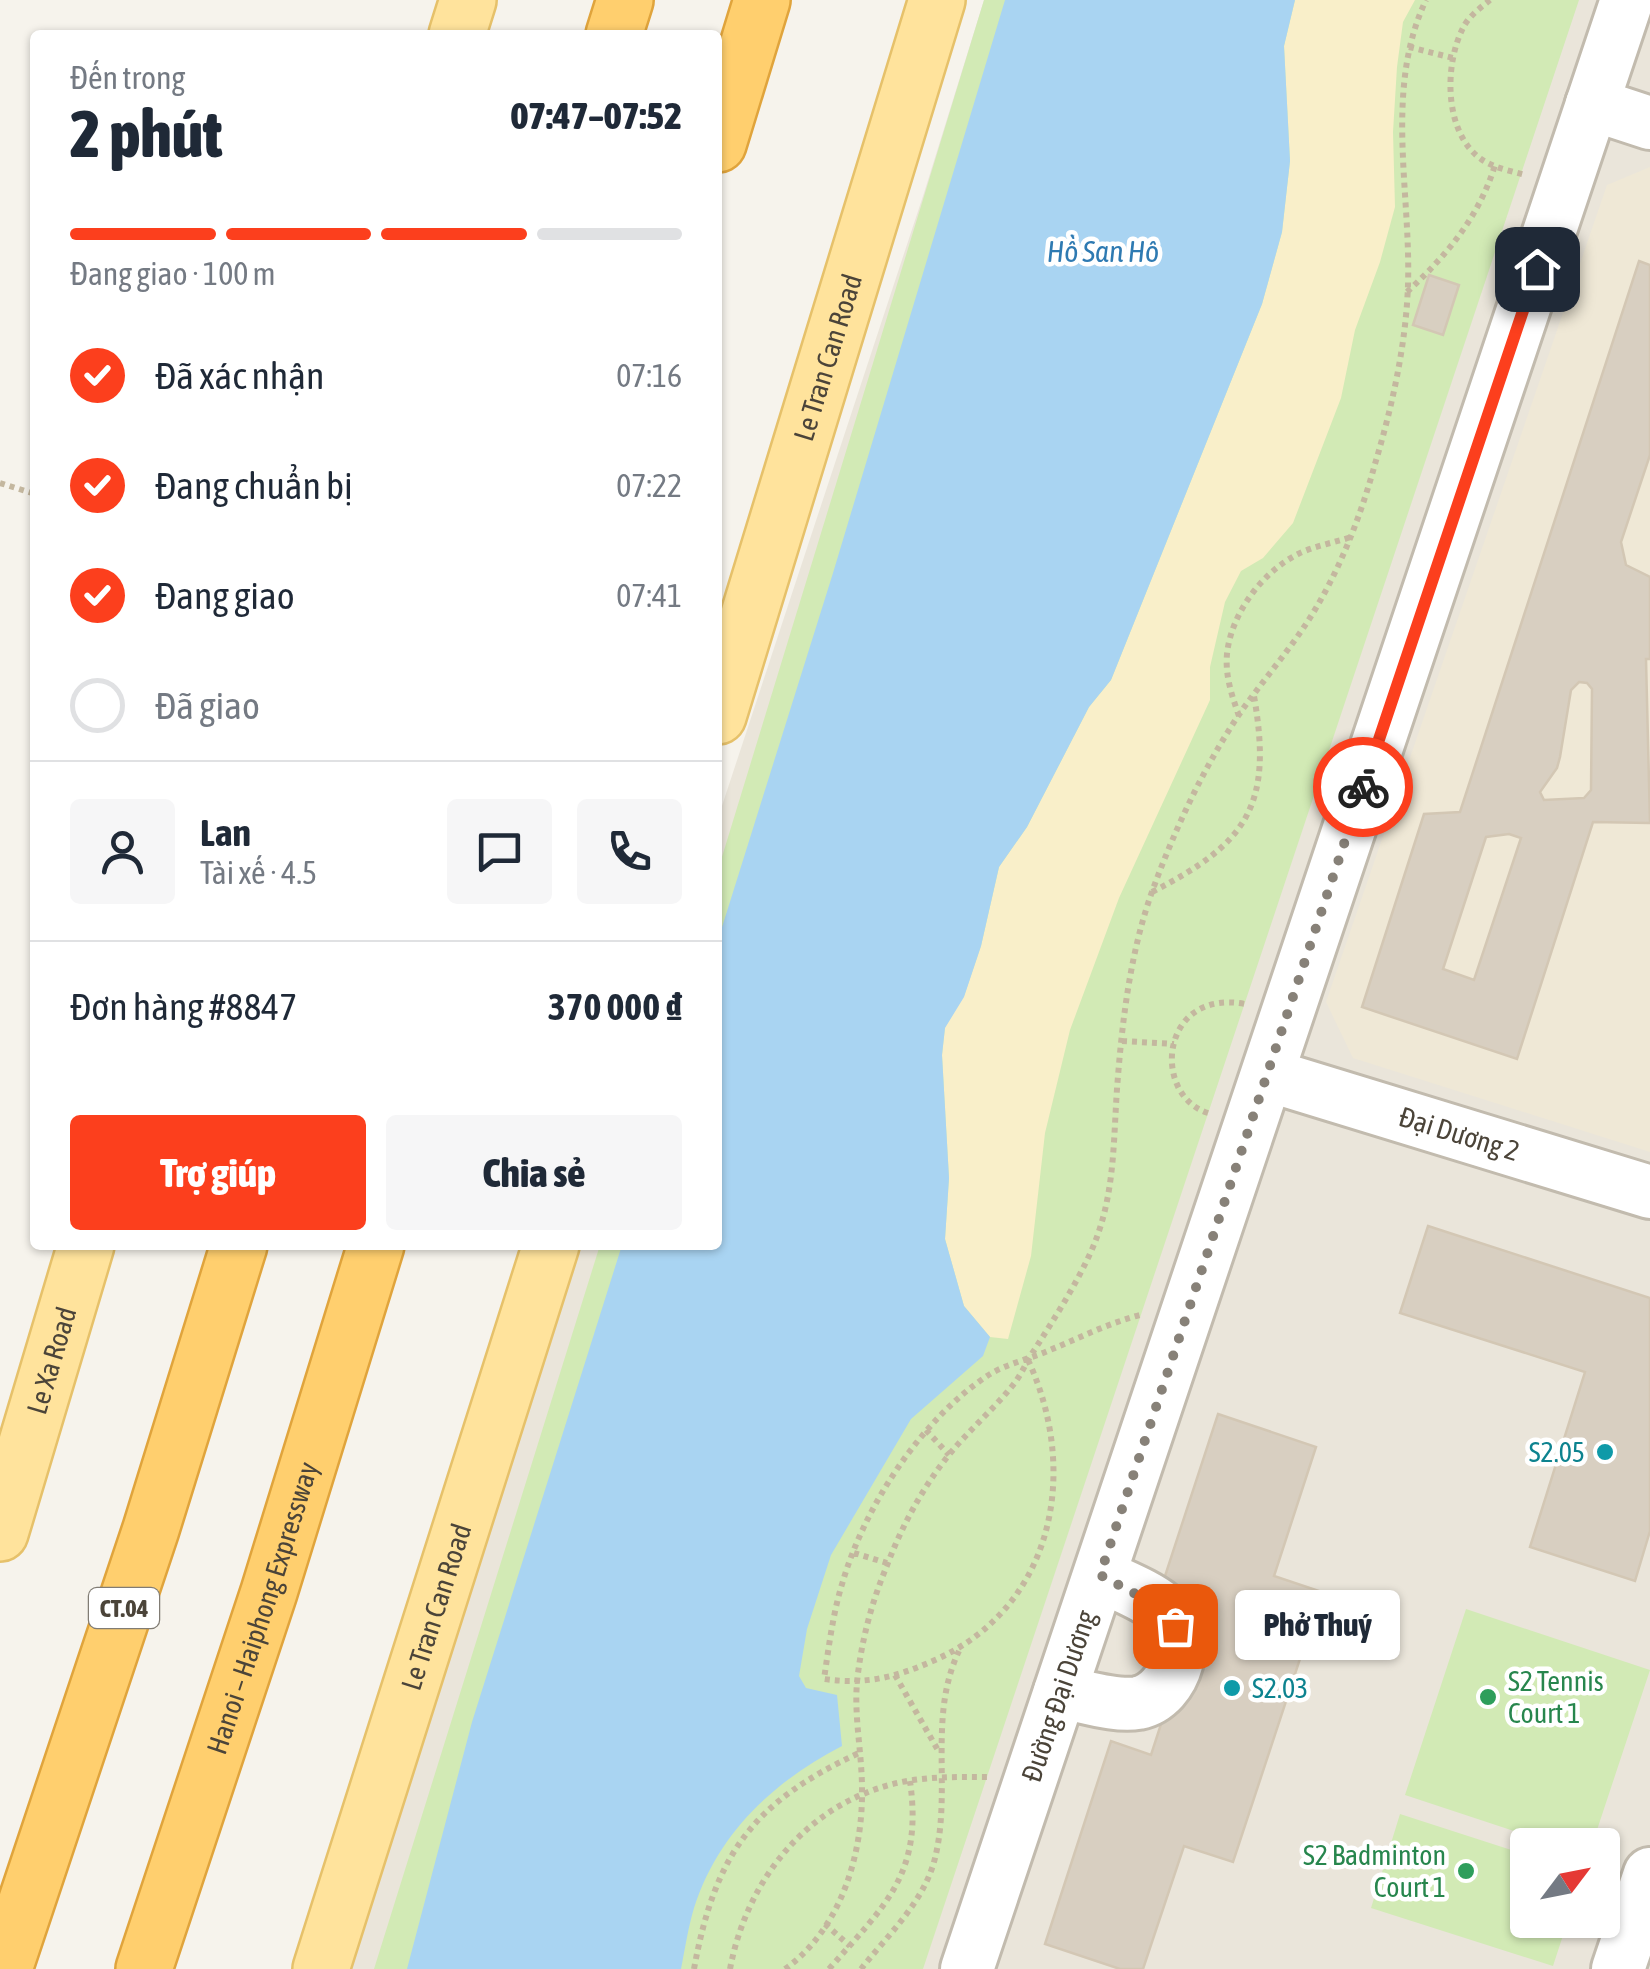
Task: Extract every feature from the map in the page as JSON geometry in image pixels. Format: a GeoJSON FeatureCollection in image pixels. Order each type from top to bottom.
{"type":"FeatureCollection","features":[{"type":"Feature","properties":{"kind":"highway"},"geometry":{"type":"LineString","coordinates":[[616,30],[625,0]]}},
{"type":"Feature","properties":{"kind":"highway"},"geometry":{"type":"LineString","coordinates":[[722,131],[762,0]]}},
{"type":"Feature","properties":{"kind":"highway","name":"CT.04"},"geometry":{"type":"LineString","coordinates":[[4,1969],[151,1528],[237,1250]]}},
{"type":"Feature","properties":{"kind":"highway","name":"Hanoi – Haiphong Expressway"},"geometry":{"type":"LineString","coordinates":[[144,1969],[269,1592],[374,1250]]}},
{"type":"Feature","properties":{"kind":"main road"},"geometry":{"type":"LineString","coordinates":[[459,30],[468,0]]}},
{"type":"Feature","properties":{"kind":"main road","name":"Le Tran Can Road"},"geometry":{"type":"LineString","coordinates":[[722,698],[937,0]]}},
{"type":"Feature","properties":{"kind":"main road","name":"Le Xa Road"},"geometry":{"type":"LineString","coordinates":[[0,1534],[85,1250]]}},
{"type":"Feature","properties":{"kind":"main road","name":"Le Tran Can Road"},"geometry":{"type":"LineString","coordinates":[[321,1969],[549,1250]]}},
{"type":"Feature","properties":{"kind":"street","name":"Đường Đại Dương"},"geometry":{"type":"LineString","coordinates":[[967,1969],[1627,0]]}},
{"type":"Feature","properties":{"kind":"street"},"geometry":{"type":"LineString","coordinates":[[1592,104],[1650,124]]}},
{"type":"Feature","properties":{"kind":"street","name":"Đại Dương 2"},"geometry":{"type":"LineString","coordinates":[[1268,1075],[1650,1192]]}},
{"type":"Feature","properties":{"kind":"street"},"geometry":{"type":"LineString","coordinates":[[1060,1692],[1128,1704],[1142,1702],[1171,1680],[1179,1650],[1175,1626],[1164,1609],[1100,1575]]}},
{"type":"Feature","properties":{"kind":"street"},"geometry":{"type":"LineString","coordinates":[[1618,1969],[1650,1874]]}},
{"type":"Feature","properties":{"kind":"path"},"geometry":{"type":"LineString","coordinates":[[785,1969],[825,1924],[845,1892],[859,1843],[862,1795],[857,1684],[862,1646],[887,1564],[923,1491],[949,1455],[1016,1382],[1089,1256],[1108,1209],[1133,962],[1152,892],[1182,818],[1215,754],[1304,627],[1352,536],[1390,410],[1408,292],[1403,96],[1409,47],[1426,0]]}},
{"type":"Feature","properties":{"kind":"path"},"geometry":{"type":"LineString","coordinates":[[1490,0],[1465,23],[1453,58],[1454,112],[1462,139],[1481,159],[1528,175]]}},
{"type":"Feature","properties":{"kind":"path"},"geometry":{"type":"LineString","coordinates":[[1409,47],[1453,58]]}},
{"type":"Feature","properties":{"kind":"path"},"geometry":{"type":"LineString","coordinates":[[1408,292],[1449,250],[1471,220],[1485,197],[1495,166]]}},
{"type":"Feature","properties":{"kind":"path"},"geometry":{"type":"LineString","coordinates":[[0,483],[30,492]]}},
{"type":"Feature","properties":{"kind":"path"},"geometry":{"type":"LineString","coordinates":[[1239,716],[1228,683],[1228,654],[1234,626],[1246,602],[1270,574],[1296,554],[1352,536]]}},
{"type":"Feature","properties":{"kind":"path"},"geometry":{"type":"LineString","coordinates":[[1152,892],[1218,854],[1240,828],[1260,777],[1262,750],[1254,694]]}},
{"type":"Feature","properties":{"kind":"path"},"geometry":{"type":"LineString","coordinates":[[1216,1114],[1191,1104],[1180,1088],[1174,1072],[1174,1044],[1184,1019],[1201,1008],[1219,1003],[1251,1006]]}},
{"type":"Feature","properties":{"kind":"path"},"geometry":{"type":"LineString","coordinates":[[1122,1042],[1174,1044]]}},
{"type":"Feature","properties":{"kind":"path"},"geometry":{"type":"LineString","coordinates":[[1028,1360],[1049,1423],[1054,1466],[1051,1506],[1040,1553],[1017,1597],[992,1626],[960,1650],[895,1675],[857,1684],[824,1679],[843,1580],[854,1553],[883,1493],[926,1430],[990,1374],[1115,1321],[1150,1313]]}},
{"type":"Feature","properties":{"kind":"path"},"geometry":{"type":"LineString","coordinates":[[926,1430],[949,1455]]}},
{"type":"Feature","properties":{"kind":"path"},"geometry":{"type":"LineString","coordinates":[[854,1553],[887,1564]]}},
{"type":"Feature","properties":{"kind":"path"},"geometry":{"type":"LineString","coordinates":[[861,1969],[924,1888],[934,1861],[942,1701],[948,1672],[960,1650]]}},
{"type":"Feature","properties":{"kind":"path"},"geometry":{"type":"LineString","coordinates":[[895,1675],[940,1754]]}},
{"type":"Feature","properties":{"kind":"path"},"geometry":{"type":"LineString","coordinates":[[694,1969],[702,1922],[733,1850],[758,1818],[786,1792],[813,1774],[859,1753]]}},
{"type":"Feature","properties":{"kind":"path"},"geometry":{"type":"LineString","coordinates":[[730,1969],[747,1907],[767,1874],[814,1824],[862,1795],[910,1781],[941,1776],[995,1777]]}},
{"type":"Feature","properties":{"kind":"path"},"geometry":{"type":"LineString","coordinates":[[829,1969],[887,1903],[902,1876],[914,1812],[910,1781]]}},
{"type":"Feature","properties":{"kind":"path"},"geometry":{"type":"LineString","coordinates":[[825,1924],[850,1946]]}},
{"type":"Feature","properties":{"kind":"shaded area"},"geometry":{"type":"Polygon","coordinates":[[[984,0],[1650,0],[1650,1969],[337,1969],[574,1250],[722,1250],[722,806],[984,0]]]}},
{"type":"Feature","properties":{"kind":"shaded area"},"geometry":{"type":"Polygon","coordinates":[[[1650,167],[1650,1152],[1353,1058],[1326,1002],[1607,185],[1650,167]]]}},
{"type":"Feature","properties":{"kind":"green space"},"geometry":{"type":"Polygon","coordinates":[[[984,0],[1579,0],[923,1969],[374,1969],[598,1250],[722,1250],[722,857],[984,0]]]}},
{"type":"Feature","properties":{"kind":"green space"},"geometry":{"type":"Polygon","coordinates":[[[1466,1609],[1650,1670],[1598,1828],[1510,1830],[1405,1795],[1466,1609]]]}},
{"type":"Feature","properties":{"kind":"green space"},"geometry":{"type":"Polygon","coordinates":[[[1400,1814],[1510,1850],[1510,1938],[1562,1938],[1553,1966],[1371,1908],[1400,1814]]]}},
{"type":"Feature","properties":{"kind":"sand"},"geometry":{"type":"Polygon","coordinates":[[[1295,0],[1415,0],[1403,22],[1397,67],[1393,132],[1395,207],[1355,330],[1341,398],[1293,523],[1263,558],[1241,571],[1225,602],[1210,667],[1210,700],[1119,898],[1070,1030],[1045,1133],[1031,1256],[1008,1339],[990,1337],[964,1306],[945,1239],[949,1178],[942,1055],[945,1027],[964,996],[981,946],[999,867],[1027,827],[1089,707],[1111,680],[1262,304],[1282,232],[1290,161],[1284,46],[1295,0]]]}},
{"type":"Feature","properties":{"kind":"water","name":"Hồ San Hô"},"geometry":{"type":"Polygon","coordinates":[[[1005,0],[1295,0],[1284,46],[1290,161],[1282,232],[1262,304],[1111,680],[1089,707],[1027,827],[999,867],[981,946],[964,997],[945,1028],[942,1055],[949,1178],[945,1239],[964,1306],[990,1337],[983,1356],[911,1419],[831,1555],[807,1629],[799,1676],[806,1688],[837,1695],[842,1746],[771,1793],[733,1833],[704,1881],[681,1969],[407,1969],[472,1722],[620,1250],[722,1250],[722,927],[1005,0]]]}},
{"type":"Feature","properties":{"kind":"building"},"geometry":{"type":"Polygon","coordinates":[[[1639,261],[1650,265],[1650,455],[1621,542],[1626,565],[1650,577],[1650,659],[1646,659],[1650,823],[1593,822],[1517,1059],[1362,1007],[1424,814],[1460,812],[1639,261]],[[1579,682],[1571,690],[1557,768],[1540,792],[1544,800],[1584,798],[1591,790],[1592,689],[1579,682]],[[1509,834],[1486,837],[1443,969],[1474,980],[1521,838],[1509,834]]]}},
{"type":"Feature","properties":{"kind":"building"},"geometry":{"type":"Polygon","coordinates":[[[1429,275],[1459,285],[1443,335],[1413,325],[1429,275]]]}},
{"type":"Feature","properties":{"kind":"building","name":"S2.05"},"geometry":{"type":"Polygon","coordinates":[[[1428,1226],[1650,1298],[1650,1531],[1635,1581],[1530,1547],[1585,1372],[1400,1313],[1428,1226]]]}},
{"type":"Feature","properties":{"kind":"building","name":"S2.03"},"geometry":{"type":"Polygon","coordinates":[[[1218,1414],[1316,1447],[1274,1576],[1322,1592],[1233,1862],[1184,1846],[1143,1969],[1120,1969],[1045,1944],[1111,1741],[1151,1755],[1190,1635],[1150,1622],[1218,1414]]]}},
{"type":"Feature","properties":{"kind":"way so far"},"geometry":{"type":"LineString","coordinates":[[1175,1626],[1164,1609],[1100,1575],[1363,787]]}},
{"type":"Feature","properties":{"kind":"place","name":"S2.05"},"geometry":{"type":"Point","coordinates":[1605,1452]}},
{"type":"Feature","properties":{"kind":"place","name":"Phở Thuý"},"geometry":{"type":"Point","coordinates":[1175,1626]}},
{"type":"Feature","properties":{"kind":"place","name":"S2.03"},"geometry":{"type":"Point","coordinates":[1232,1688]}},
{"type":"Feature","properties":{"kind":"place","name":"S2 Tennis Court 1"},"geometry":{"type":"Point","coordinates":[1488,1697]}},
{"type":"Feature","properties":{"kind":"place","name":"S2 Badminton Court 1"},"geometry":{"type":"Point","coordinates":[1466,1871]}},
{"type":"Feature","properties":{"kind":"route"},"geometry":{"type":"LineString","coordinates":[[1363,787],[1537,269]]}}]}
